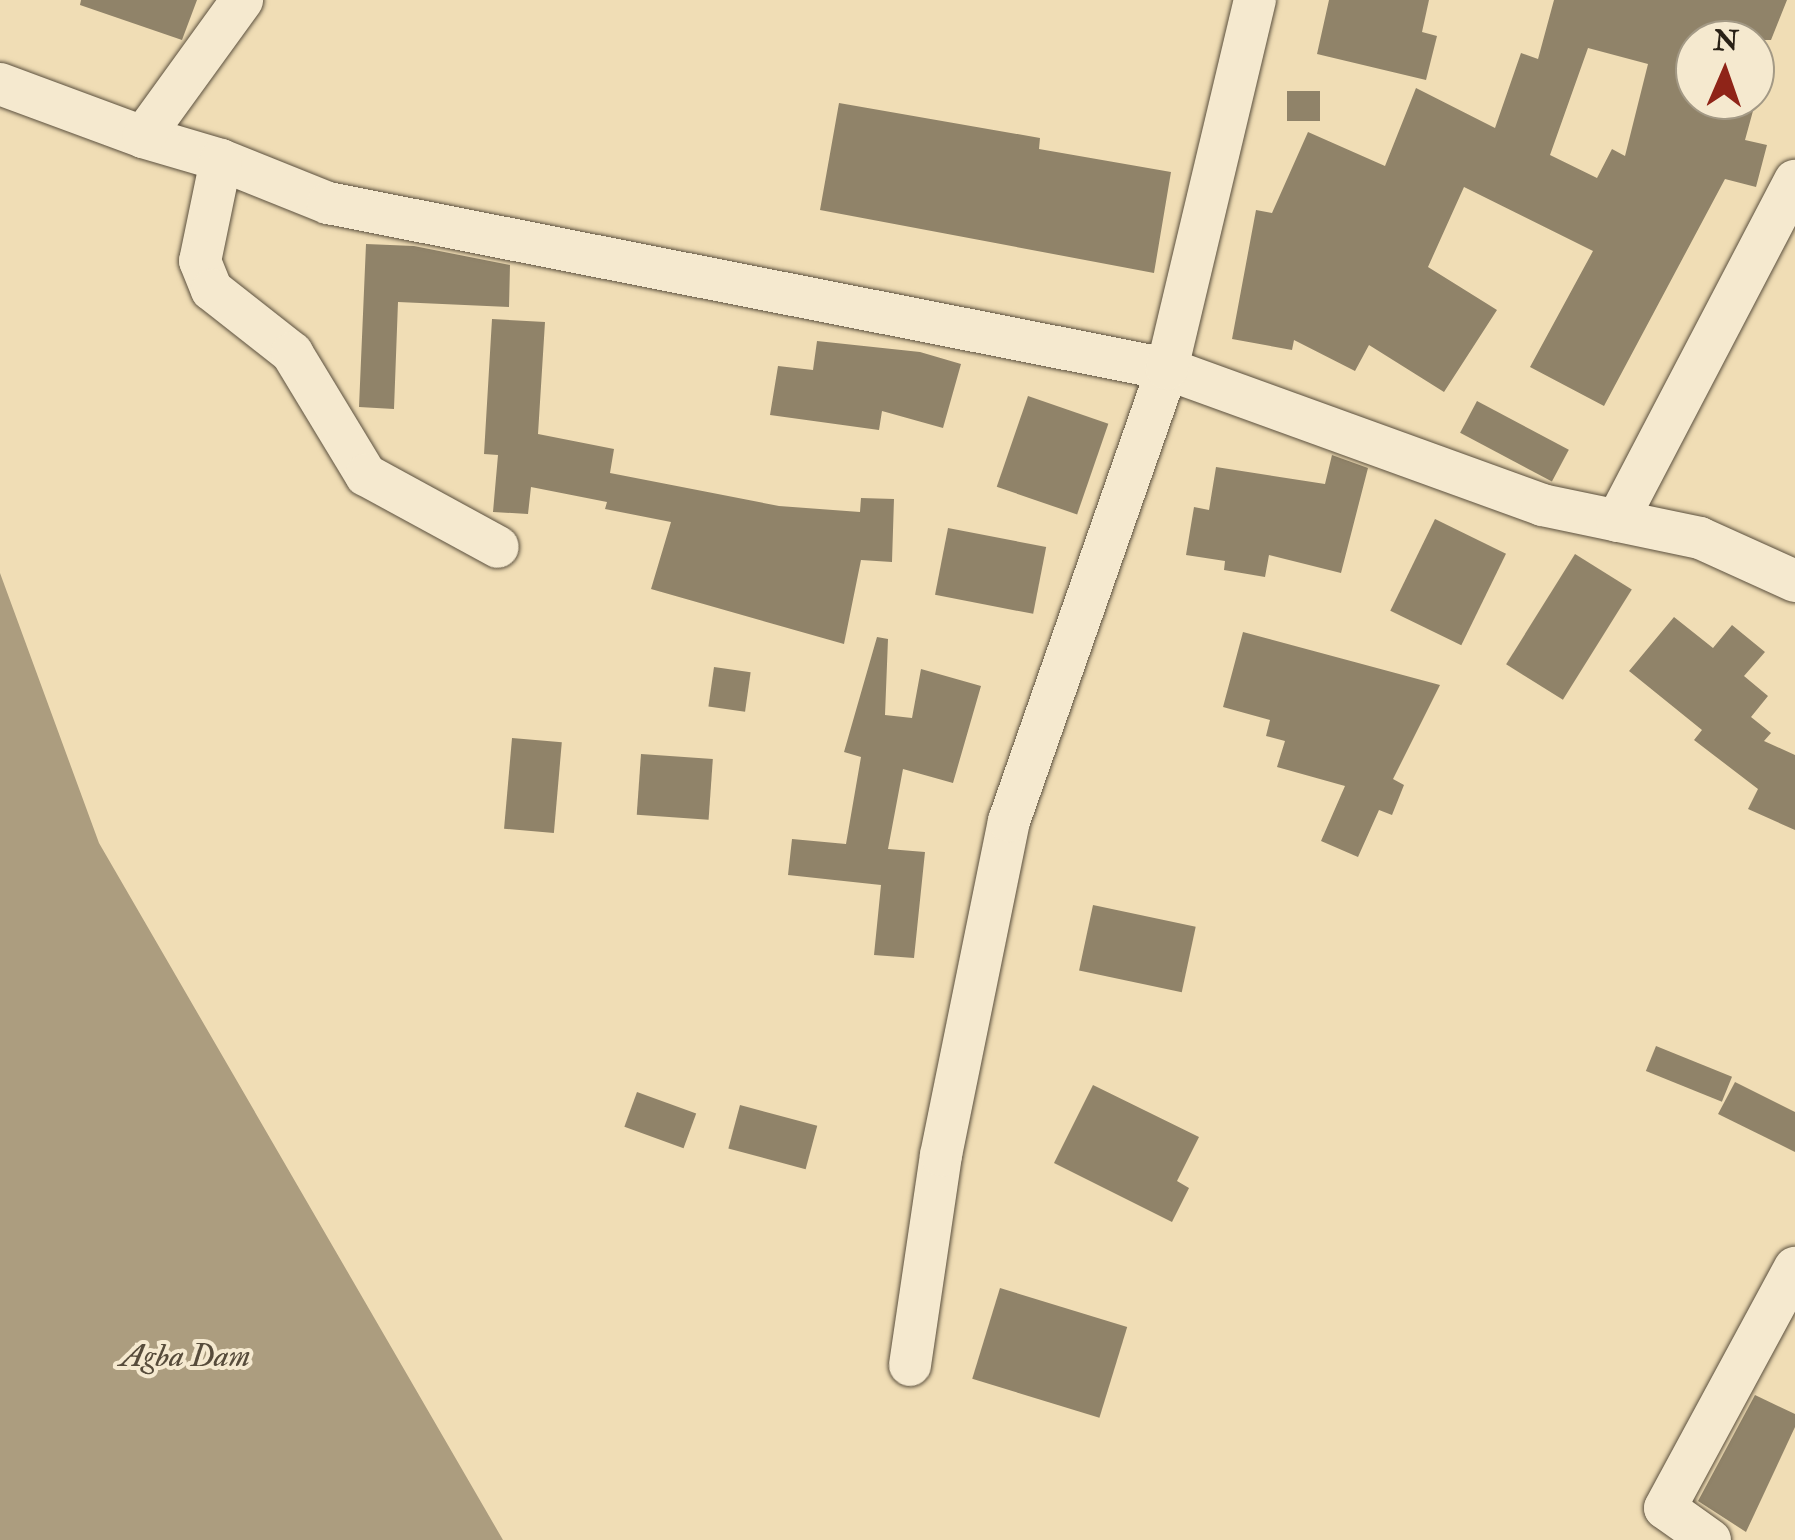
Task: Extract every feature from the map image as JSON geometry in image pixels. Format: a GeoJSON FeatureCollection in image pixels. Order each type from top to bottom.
{"type":"FeatureCollection","features":[{"type":"Feature","properties":{"kind":"street"},"geometry":{"type":"LineString","coordinates":[[142,137],[242,0]]}},
{"type":"Feature","properties":{"kind":"street"},"geometry":{"type":"LineString","coordinates":[[910,1365],[941,1155],[1009,821],[1167,369],[1256,0]]}},
{"type":"Feature","properties":{"kind":"street"},"geometry":{"type":"LineString","coordinates":[[0,84],[142,137],[221,160],[328,203],[1167,369],[1309,417],[1542,505],[1700,538],[1795,581]]}},
{"type":"Feature","properties":{"kind":"street"},"geometry":{"type":"LineString","coordinates":[[221,160],[200,261],[212,290],[292,353],[366,475],[498,547]]}},
{"type":"Feature","properties":{"kind":"street"},"geometry":{"type":"LineString","coordinates":[[1616,521],[1795,181]]}},
{"type":"Feature","properties":{"kind":"street"},"geometry":{"type":"LineString","coordinates":[[1710,1540],[1665,1508],[1795,1268]]}},
{"type":"Feature","properties":{"kind":"water","name":"Agba Dam"},"geometry":{"type":"Polygon","coordinates":[[[0,573],[99,843],[503,1540],[0,1540],[0,573]]]}},
{"type":"Feature","properties":{"kind":"building"},"geometry":{"type":"Polygon","coordinates":[[[81,0],[197,0],[182,40],[80,5],[81,0]]]}},
{"type":"Feature","properties":{"kind":"building"},"geometry":{"type":"Polygon","coordinates":[[[1329,0],[1429,0],[1422,32],[1437,36],[1426,80],[1317,54],[1329,0]]]}},
{"type":"Feature","properties":{"kind":"building"},"geometry":{"type":"Polygon","coordinates":[[[1554,0],[1787,0],[1775,30],[1775,20],[1675,20],[1675,120],[1750,120],[1745,140],[1767,145],[1756,187],[1725,179],[1604,406],[1530,367],[1593,251],[1464,187],[1428,267],[1497,310],[1444,392],[1369,345],[1355,371],[1294,340],[1292,350],[1232,339],[1256,210],[1272,213],[1308,132],[1385,166],[1416,88],[1495,128],[1521,53],[1538,59],[1554,0]],[[1588,48],[1550,155],[1597,178],[1612,149],[1625,156],[1648,64],[1588,48]]]}},
{"type":"Feature","properties":{"kind":"building"},"geometry":{"type":"Polygon","coordinates":[[[1287,91],[1320,91],[1320,121],[1287,121],[1287,91]]]}},
{"type":"Feature","properties":{"kind":"building"},"geometry":{"type":"Polygon","coordinates":[[[839,103],[1040,138],[1039,149],[1171,172],[1154,273],[820,210],[839,103]]]}},
{"type":"Feature","properties":{"kind":"building"},"geometry":{"type":"Polygon","coordinates":[[[366,244],[414,246],[510,265],[509,307],[398,302],[394,409],[359,407],[366,244]]]}},
{"type":"Feature","properties":{"kind":"building"},"geometry":{"type":"Polygon","coordinates":[[[492,319],[545,322],[538,434],[614,449],[610,473],[779,506],[860,512],[861,498],[894,499],[892,562],[861,560],[844,644],[651,589],[671,522],[605,509],[607,502],[531,487],[528,514],[493,512],[498,455],[484,454],[492,319]]]}},
{"type":"Feature","properties":{"kind":"building"},"geometry":{"type":"Polygon","coordinates":[[[817,341],[920,352],[961,364],[943,428],[882,411],[879,430],[770,415],[778,366],[813,370],[817,341]]]}},
{"type":"Feature","properties":{"kind":"building"},"geometry":{"type":"Polygon","coordinates":[[[1028,396],[1108,424],[1077,514],[997,487],[1028,396]]]}},
{"type":"Feature","properties":{"kind":"building"},"geometry":{"type":"Polygon","coordinates":[[[1477,401],[1569,450],[1552,482],[1460,433],[1477,401]]]}},
{"type":"Feature","properties":{"kind":"building"},"geometry":{"type":"Polygon","coordinates":[[[1332,455],[1368,468],[1341,573],[1269,555],[1265,577],[1224,570],[1225,561],[1186,555],[1194,507],[1209,510],[1216,467],[1325,484],[1332,455]]]}},
{"type":"Feature","properties":{"kind":"building"},"geometry":{"type":"Polygon","coordinates":[[[1435,519],[1506,554],[1461,645],[1390,611],[1435,519]]]}},
{"type":"Feature","properties":{"kind":"building"},"geometry":{"type":"Polygon","coordinates":[[[948,528],[1046,547],[1033,614],[935,595],[948,528]]]}},
{"type":"Feature","properties":{"kind":"building"},"geometry":{"type":"Polygon","coordinates":[[[1575,554],[1632,590],[1563,700],[1506,664],[1575,554]]]}},
{"type":"Feature","properties":{"kind":"building"},"geometry":{"type":"Polygon","coordinates":[[[1674,617],[1713,648],[1732,625],[1765,652],[1744,676],[1768,696],[1751,717],[1771,733],[1764,741],[1795,755],[1795,830],[1748,809],[1758,789],[1694,740],[1702,730],[1629,671],[1674,617]]]}},
{"type":"Feature","properties":{"kind":"building"},"geometry":{"type":"Polygon","coordinates":[[[1243,632],[1440,685],[1393,779],[1404,785],[1392,815],[1379,810],[1358,857],[1321,841],[1345,786],[1277,767],[1285,741],[1266,736],[1270,720],[1223,707],[1243,632]]]}},
{"type":"Feature","properties":{"kind":"building"},"geometry":{"type":"Polygon","coordinates":[[[877,637],[888,639],[885,715],[912,718],[921,669],[981,686],[953,783],[903,769],[888,849],[925,852],[914,958],[874,955],[881,885],[788,875],[792,839],[846,844],[861,757],[844,752],[877,637]]]}},
{"type":"Feature","properties":{"kind":"building"},"geometry":{"type":"Polygon","coordinates":[[[714,667],[751,672],[745,712],[708,707],[714,667]]]}},
{"type":"Feature","properties":{"kind":"building"},"geometry":{"type":"Polygon","coordinates":[[[512,738],[562,742],[554,833],[504,829],[512,738]]]}},
{"type":"Feature","properties":{"kind":"building"},"geometry":{"type":"Polygon","coordinates":[[[641,754],[713,759],[709,820],[637,815],[641,754]]]}},
{"type":"Feature","properties":{"kind":"building"},"geometry":{"type":"Polygon","coordinates":[[[1093,905],[1196,927],[1182,992],[1079,971],[1093,905]]]}},
{"type":"Feature","properties":{"kind":"building"},"geometry":{"type":"Polygon","coordinates":[[[1656,1046],[1732,1077],[1722,1102],[1646,1071],[1656,1046]]]}},
{"type":"Feature","properties":{"kind":"building"},"geometry":{"type":"Polygon","coordinates":[[[1735,1082],[1795,1112],[1795,1152],[1718,1114],[1735,1082]]]}},
{"type":"Feature","properties":{"kind":"building"},"geometry":{"type":"Polygon","coordinates":[[[1093,1085],[1199,1137],[1177,1181],[1189,1188],[1172,1222],[1054,1163],[1093,1085]]]}},
{"type":"Feature","properties":{"kind":"building"},"geometry":{"type":"Polygon","coordinates":[[[637,1092],[696,1114],[684,1148],[624,1127],[637,1092]]]}},
{"type":"Feature","properties":{"kind":"building"},"geometry":{"type":"Polygon","coordinates":[[[740,1105],[817,1126],[806,1169],[728,1148],[740,1105]]]}},
{"type":"Feature","properties":{"kind":"building"},"geometry":{"type":"Polygon","coordinates":[[[1000,1288],[1127,1327],[1099,1418],[972,1379],[1000,1288]]]}},
{"type":"Feature","properties":{"kind":"building"},"geometry":{"type":"Polygon","coordinates":[[[1755,1395],[1795,1414],[1795,1427],[1746,1532],[1698,1501],[1755,1395]]]}}]}
